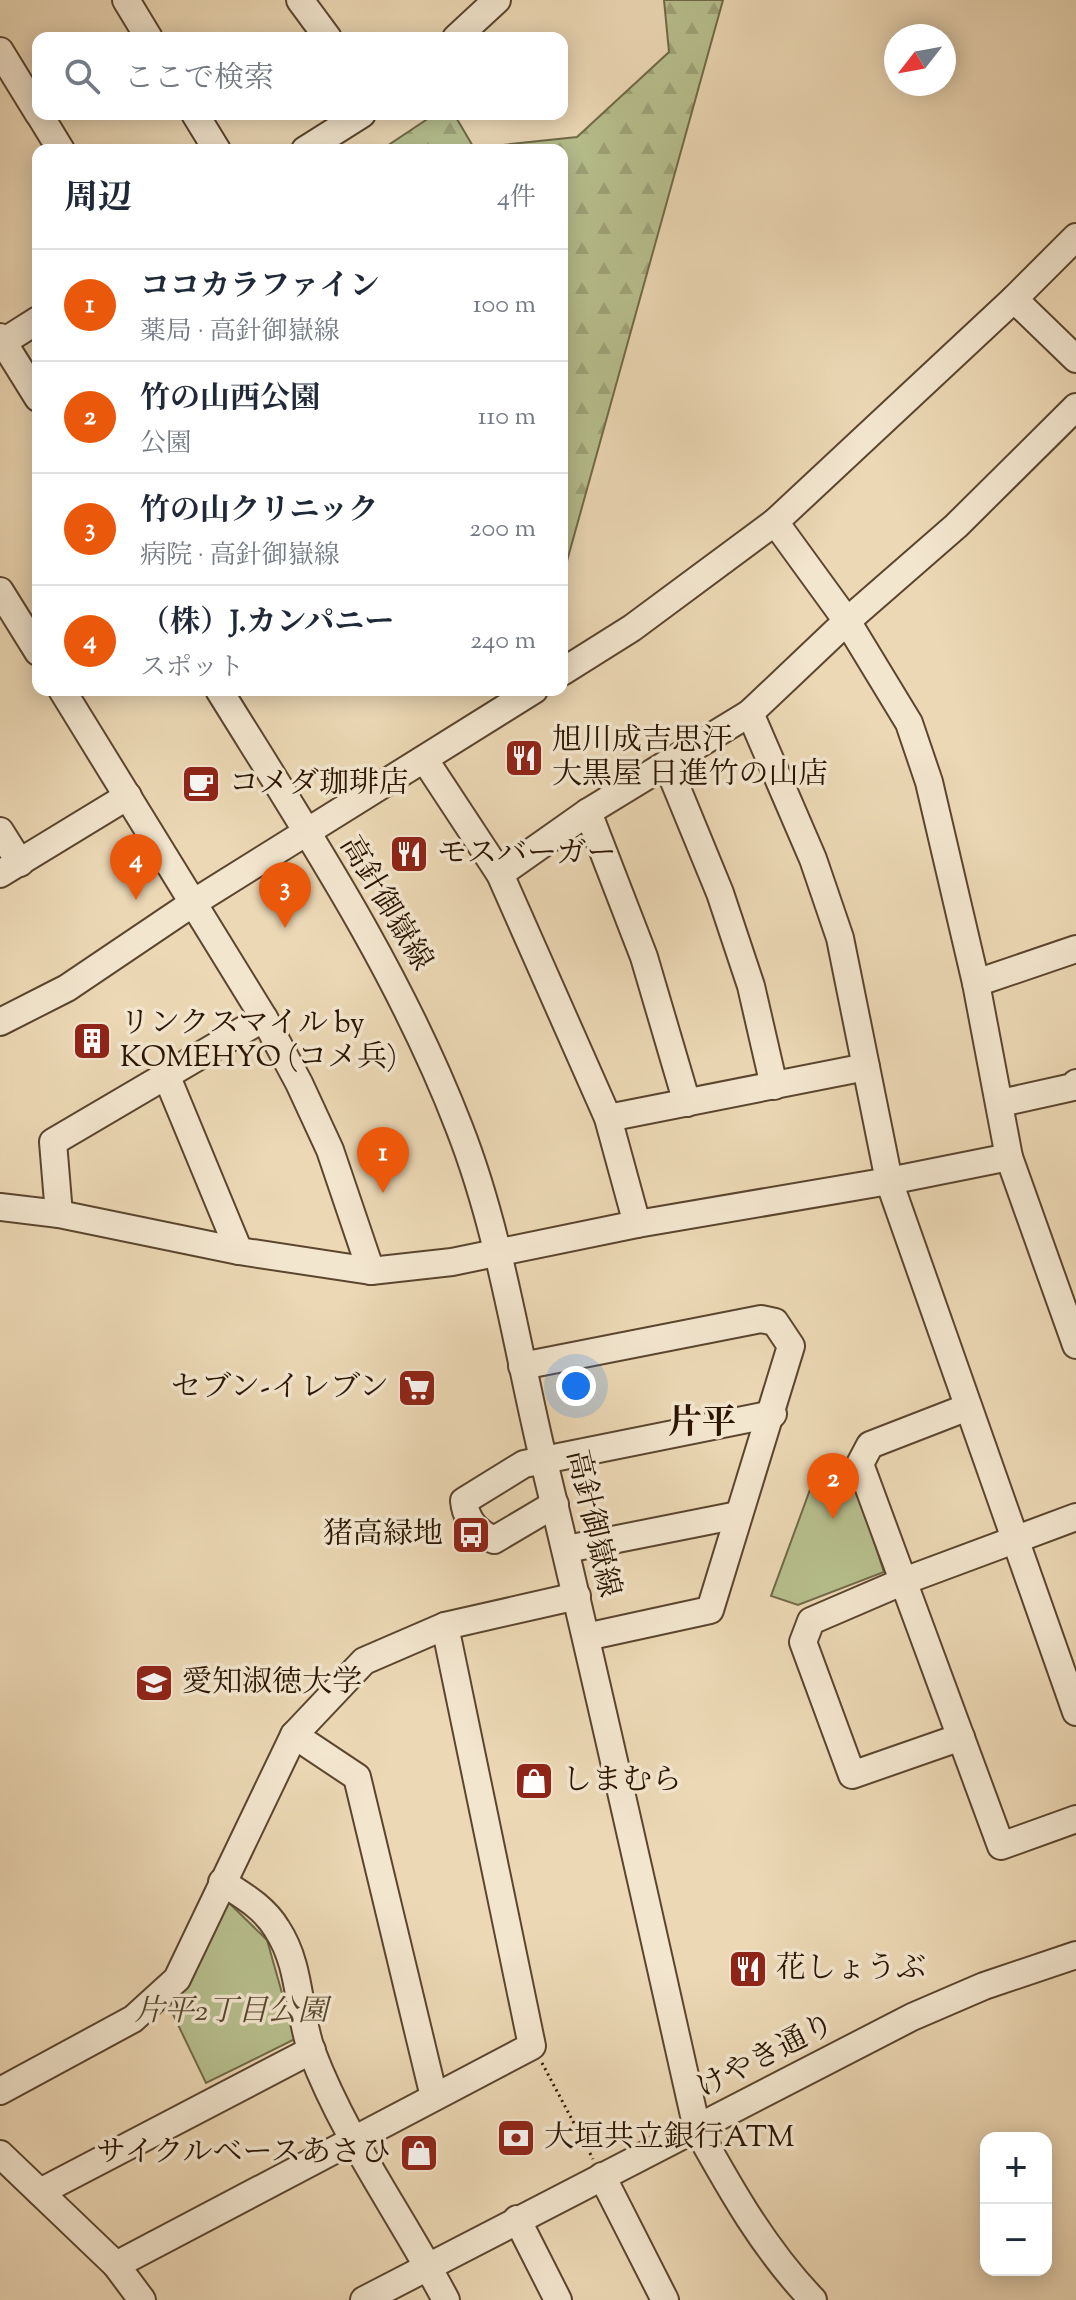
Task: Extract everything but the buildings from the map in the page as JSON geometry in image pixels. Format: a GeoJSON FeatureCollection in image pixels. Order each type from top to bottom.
{"type":"FeatureCollection","features":[{"type":"Feature","properties":{"kind":"street"},"geometry":{"type":"LineString","coordinates":[[126,0],[145,32]]}},
{"type":"Feature","properties":{"kind":"street"},"geometry":{"type":"LineString","coordinates":[[300,0],[324,32]]}},
{"type":"Feature","properties":{"kind":"street"},"geometry":{"type":"LineString","coordinates":[[461,32],[486,3]]}},
{"type":"Feature","properties":{"kind":"street"},"geometry":{"type":"LineString","coordinates":[[0,51],[32,103]]}},
{"type":"Feature","properties":{"kind":"street"},"geometry":{"type":"LineString","coordinates":[[42,120],[57,144]]}},
{"type":"Feature","properties":{"kind":"street"},"geometry":{"type":"LineString","coordinates":[[199,120],[213,144]]}},
{"type":"Feature","properties":{"kind":"street"},"geometry":{"type":"LineString","coordinates":[[314,144],[352,120]]}},
{"type":"Feature","properties":{"kind":"street"},"geometry":{"type":"LineString","coordinates":[[568,668],[632,628],[775,522],[1076,237]]}},
{"type":"Feature","properties":{"kind":"street"},"geometry":{"type":"LineString","coordinates":[[1014,299],[1076,359]]}},
{"type":"Feature","properties":{"kind":"street"},"geometry":{"type":"LineString","coordinates":[[32,323],[1,341],[32,389]]}},
{"type":"Feature","properties":{"kind":"street"},"geometry":{"type":"LineString","coordinates":[[500,874],[588,812],[750,713],[847,621],[956,526],[1076,407]]}},
{"type":"Feature","properties":{"kind":"street"},"geometry":{"type":"LineString","coordinates":[[775,522],[847,621],[909,723],[929,782],[976,983],[1009,1157],[1076,1345]]}},
{"type":"Feature","properties":{"kind":"street"},"geometry":{"type":"LineString","coordinates":[[0,591],[32,642]]}},
{"type":"Feature","properties":{"kind":"street"},"geometry":{"type":"LineString","coordinates":[[66,696],[264,1018],[330,1150],[371,1271]]}},
{"type":"Feature","properties":{"kind":"street","name":"高針御嶽線"},"geometry":{"type":"LineString","coordinates":[[223,696],[306,835],[369,932],[408,1008],[460,1128],[496,1253],[567,1549],[697,2129],[743,2212],[784,2271],[813,2300]]}},
{"type":"Feature","properties":{"kind":"street"},"geometry":{"type":"LineString","coordinates":[[0,1022],[67,988],[193,903],[525,696]]}},
{"type":"Feature","properties":{"kind":"street"},"geometry":{"type":"LineString","coordinates":[[750,713],[813,859],[840,938],[889,1181],[1076,1712]]}},
{"type":"Feature","properties":{"kind":"street"},"geometry":{"type":"LineString","coordinates":[[425,760],[500,874],[608,1118],[637,1224]]}},
{"type":"Feature","properties":{"kind":"street"},"geometry":{"type":"LineString","coordinates":[[667,764],[725,906],[751,986],[774,1086]]}},
{"type":"Feature","properties":{"kind":"street"},"geometry":{"type":"LineString","coordinates":[[0,831],[10,868],[128,796]]}},
{"type":"Feature","properties":{"kind":"street"},"geometry":{"type":"LineString","coordinates":[[588,812],[644,957],[687,1103]]}},
{"type":"Feature","properties":{"kind":"street"},"geometry":{"type":"LineString","coordinates":[[976,983],[1076,949]]}},
{"type":"Feature","properties":{"kind":"street"},"geometry":{"type":"LineString","coordinates":[[59,1214],[53,1142],[264,1018]]}},
{"type":"Feature","properties":{"kind":"street"},"geometry":{"type":"LineString","coordinates":[[608,1118],[866,1067]]}},
{"type":"Feature","properties":{"kind":"street"},"geometry":{"type":"LineString","coordinates":[[167,1077],[239,1251]]}},
{"type":"Feature","properties":{"kind":"street"},"geometry":{"type":"LineString","coordinates":[[1001,1103],[1075,1086]]}},
{"type":"Feature","properties":{"kind":"street"},"geometry":{"type":"LineString","coordinates":[[0,1207],[59,1214],[239,1251],[371,1271],[452,1262],[637,1224],[1009,1157]]}},
{"type":"Feature","properties":{"kind":"street"},"geometry":{"type":"LineString","coordinates":[[522,1366],[761,1319],[775,1322],[791,1346],[773,1414],[738,1515],[710,1610],[586,1637]]}},
{"type":"Feature","properties":{"kind":"street"},"geometry":{"type":"LineString","coordinates":[[968,1407],[870,1445],[860,1464],[1001,1846],[1076,1819]]}},
{"type":"Feature","properties":{"kind":"street"},"geometry":{"type":"LineString","coordinates":[[555,1504],[494,1540],[477,1532],[465,1511],[464,1501],[524,1464],[773,1414]]}},
{"type":"Feature","properties":{"kind":"street"},"geometry":{"type":"LineString","coordinates":[[567,1549],[738,1515]]}},
{"type":"Feature","properties":{"kind":"street"},"geometry":{"type":"LineString","coordinates":[[961,1737],[852,1775],[803,1642],[811,1621],[904,1581],[1076,1517]]}},
{"type":"Feature","properties":{"kind":"street"},"geometry":{"type":"LineString","coordinates":[[0,2091],[133,2019],[177,1979],[294,1735],[364,1661],[445,1626],[577,1596]]}},
{"type":"Feature","properties":{"kind":"street"},"geometry":{"type":"LineString","coordinates":[[116,2265],[532,2046],[445,1626]]}},
{"type":"Feature","properties":{"kind":"street"},"geometry":{"type":"LineString","coordinates":[[294,1735],[357,1777],[434,2097]]}},
{"type":"Feature","properties":{"kind":"street"},"geometry":{"type":"LineString","coordinates":[[222,1882],[256,1904],[284,1941],[294,1962],[312,2050],[355,2139],[446,2300]]}},
{"type":"Feature","properties":{"kind":"street","name":"けやき通り"},"geometry":{"type":"LineString","coordinates":[[364,2300],[912,2017],[984,1986],[1076,1955]]}},
{"type":"Feature","properties":{"kind":"street"},"geometry":{"type":"LineString","coordinates":[[40,2192],[312,2050]]}},
{"type":"Feature","properties":{"kind":"street"},"geometry":{"type":"LineString","coordinates":[[0,2154],[116,2265],[142,2300]]}},
{"type":"Feature","properties":{"kind":"street"},"geometry":{"type":"LineString","coordinates":[[602,2176],[665,2300]]}},
{"type":"Feature","properties":{"kind":"street"},"geometry":{"type":"LineString","coordinates":[[517,2219],[558,2300]]}},
{"type":"Feature","properties":{"kind":"path"},"geometry":{"type":"LineString","coordinates":[[532,2046],[602,2176]]}},
{"type":"Feature","properties":{"kind":"green space"},"geometry":{"type":"Polygon","coordinates":[[[664,0],[723,0],[568,557],[568,144],[511,144],[577,137],[669,52],[664,0]]]}},
{"type":"Feature","properties":{"kind":"green space"},"geometry":{"type":"Polygon","coordinates":[[[426,120],[458,120],[472,144],[390,144],[426,120]]]}},
{"type":"Feature","properties":{"kind":"green space"},"geometry":{"type":"Polygon","coordinates":[[[822,1457],[849,1466],[884,1572],[798,1605],[771,1596],[822,1457]]]}},
{"type":"Feature","properties":{"kind":"green space","name":"片平2丁目公園"},"geometry":{"type":"Polygon","coordinates":[[[225,1899],[267,1940],[295,2039],[206,2083],[169,2006],[186,1987],[225,1899]]]}},
{"type":"Feature","properties":{"kind":"place","name":"旭川成吉思汗 大黒屋 日進竹の山店"},"geometry":{"type":"Point","coordinates":[524,758]}},
{"type":"Feature","properties":{"kind":"place","name":"コメダ珈琲店"},"geometry":{"type":"Point","coordinates":[201,784]}},
{"type":"Feature","properties":{"kind":"place","name":"モスバーガー"},"geometry":{"type":"Point","coordinates":[409,854]}},
{"type":"Feature","properties":{"kind":"place","name":"（株）J.カンパニー"},"geometry":{"type":"Point","coordinates":[136,900]}},
{"type":"Feature","properties":{"kind":"place","name":"竹の山クリニック"},"geometry":{"type":"Point","coordinates":[285,928]}},
{"type":"Feature","properties":{"kind":"place","name":"リンクスマイル by KOMEHYO (コメ兵)"},"geometry":{"type":"Point","coordinates":[92,1041]}},
{"type":"Feature","properties":{"kind":"place","name":"ココカラファイン"},"geometry":{"type":"Point","coordinates":[383,1193]}},
{"type":"Feature","properties":{"kind":"place","name":"セブン-イレブン"},"geometry":{"type":"Point","coordinates":[417,1388]}},
{"type":"Feature","properties":{"kind":"place","name":"竹の山西公園"},"geometry":{"type":"Point","coordinates":[833,1519]}},
{"type":"Feature","properties":{"kind":"place","name":"猪高緑地"},"geometry":{"type":"Point","coordinates":[471,1535]}},
{"type":"Feature","properties":{"kind":"place","name":"愛知淑徳大学"},"geometry":{"type":"Point","coordinates":[154,1683]}},
{"type":"Feature","properties":{"kind":"place","name":"しまむら"},"geometry":{"type":"Point","coordinates":[534,1781]}},
{"type":"Feature","properties":{"kind":"place","name":"花しょうぶ"},"geometry":{"type":"Point","coordinates":[748,1969]}},
{"type":"Feature","properties":{"kind":"place","name":"大垣共立銀行ATM"},"geometry":{"type":"Point","coordinates":[516,2138]}},
{"type":"Feature","properties":{"kind":"place","name":"サイクルベースあさひ"},"geometry":{"type":"Point","coordinates":[419,2153]}},
{"type":"Feature","properties":{"kind":"district","name":"片平"},"geometry":{"type":"Point","coordinates":[702,1424]}}]}
